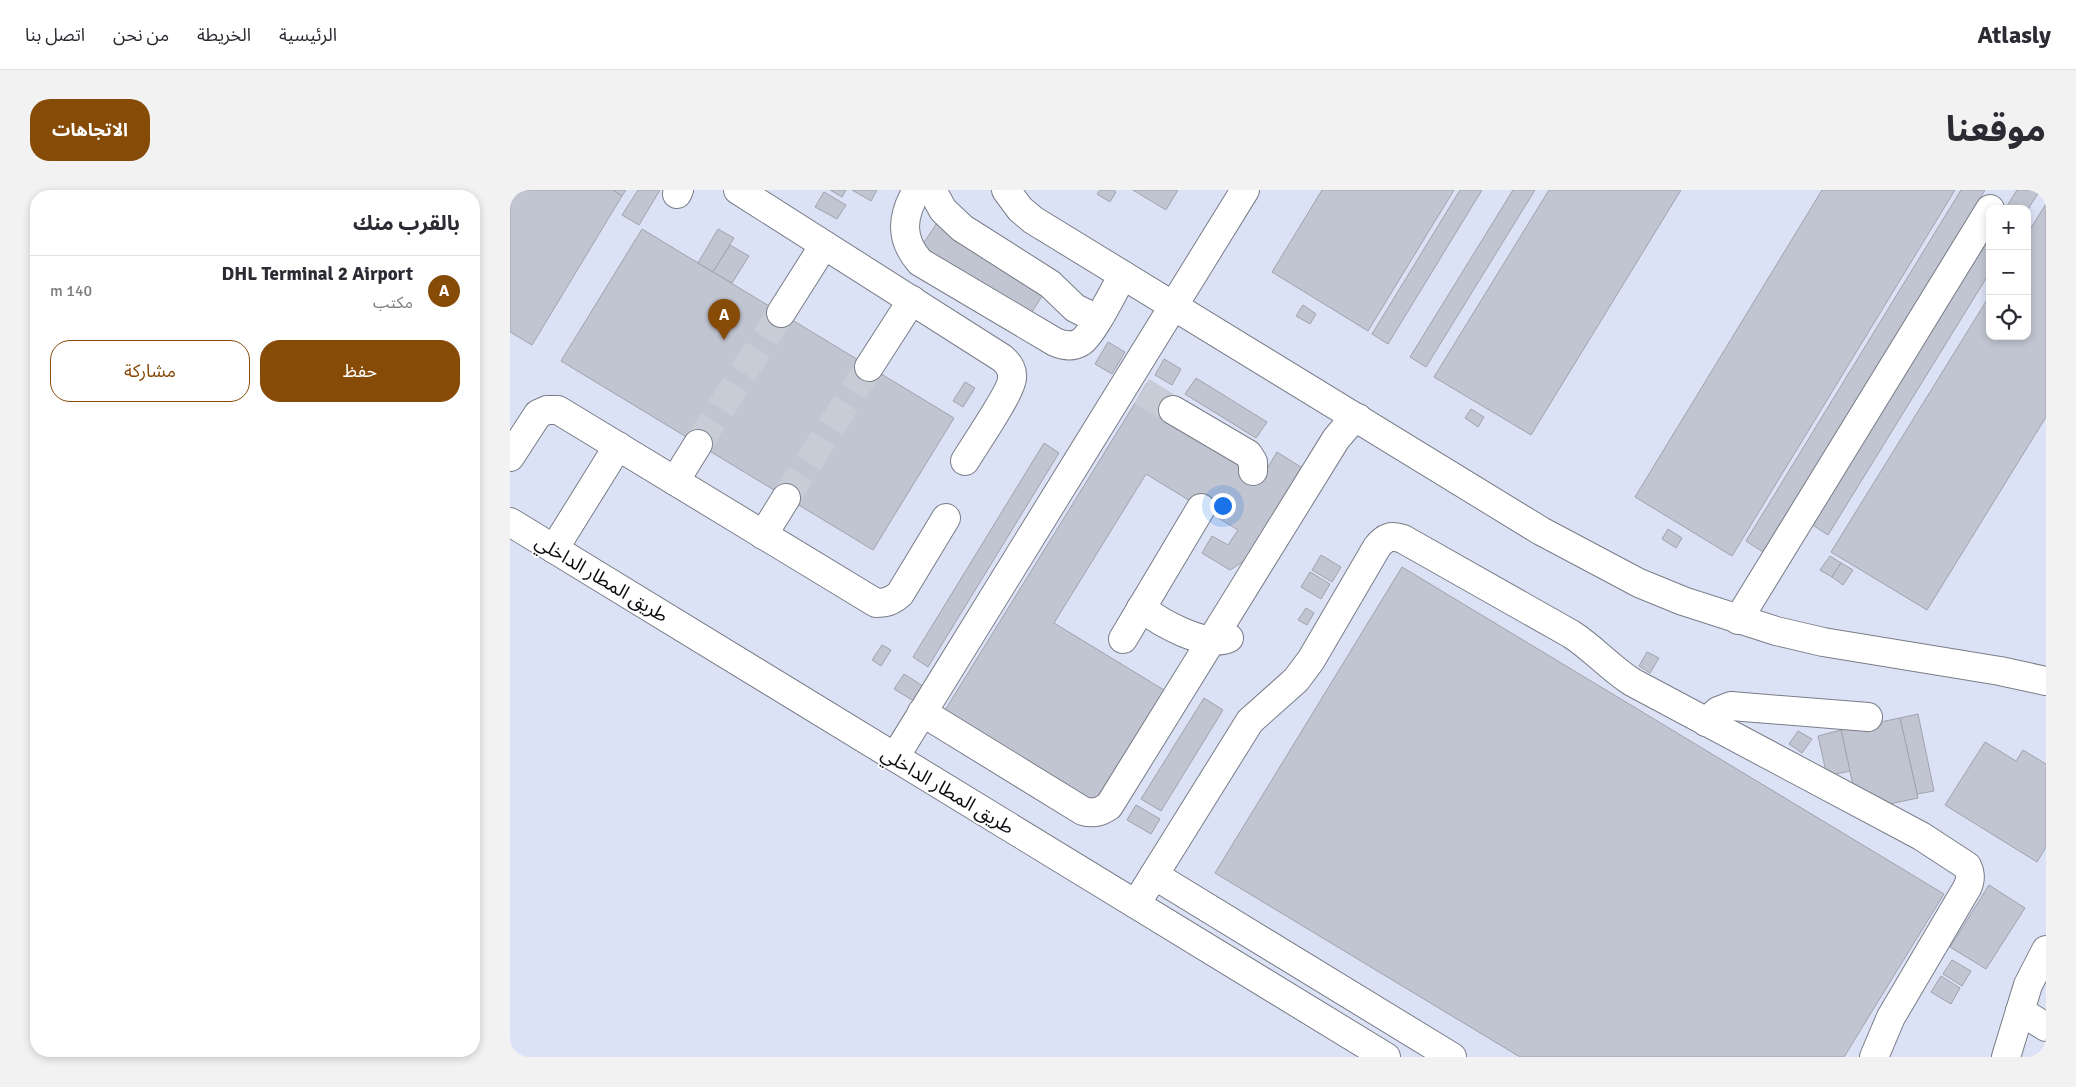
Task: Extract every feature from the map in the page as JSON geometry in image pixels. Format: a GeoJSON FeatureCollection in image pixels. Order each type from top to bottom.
{"type":"FeatureCollection","features":[{"type":"Feature","properties":{"kind":"street"},"geometry":{"type":"LineString","coordinates":[[738,190],[765,197],[824,245],[1002,358],[1008,364],[1012,370],[1010,386],[965,461]]}},
{"type":"Feature","properties":{"kind":"street"},"geometry":{"type":"LineString","coordinates":[[917,190],[908,211],[905,226],[906,240],[920,262],[1064,346],[1074,345],[1082,341],[1123,275]]}},
{"type":"Feature","properties":{"kind":"street"},"geometry":{"type":"LineString","coordinates":[[932,190],[943,210],[962,228],[1050,284],[1075,308],[1089,315],[1099,316]]}},
{"type":"Feature","properties":{"kind":"street"},"geometry":{"type":"LineString","coordinates":[[1006,190],[1020,209],[1033,220],[1541,530],[1596,561],[1674,597],[1738,620],[1823,642],[2000,671],[2046,681]]}},
{"type":"Feature","properties":{"kind":"street"},"geometry":{"type":"LineString","coordinates":[[895,757],[922,712],[1134,386],[1173,306],[1245,190]]}},
{"type":"Feature","properties":{"kind":"street"},"geometry":{"type":"LineString","coordinates":[[1992,205],[2001,190]]}},
{"type":"Feature","properties":{"kind":"street"},"geometry":{"type":"LineString","coordinates":[[1738,620],[1986,216]]}},
{"type":"Feature","properties":{"kind":"street"},"geometry":{"type":"LineString","coordinates":[[781,313],[824,245]]}},
{"type":"Feature","properties":{"kind":"street"},"geometry":{"type":"LineString","coordinates":[[870,367],[912,300]]}},
{"type":"Feature","properties":{"kind":"street"},"geometry":{"type":"LineString","coordinates":[[510,457],[538,414],[547,410],[558,410],[876,603],[885,603],[900,594],[946,518]]}},
{"type":"Feature","properties":{"kind":"street"},"geometry":{"type":"LineString","coordinates":[[1173,410],[1248,454],[1253,462],[1253,471]]}},
{"type":"Feature","properties":{"kind":"street"},"geometry":{"type":"LineString","coordinates":[[1141,608],[1178,630],[1212,640],[1222,641],[1236,632],[1350,448],[1358,418]]}},
{"type":"Feature","properties":{"kind":"street"},"geometry":{"type":"LineString","coordinates":[[675,481],[698,444]]}},
{"type":"Feature","properties":{"kind":"street"},"geometry":{"type":"LineString","coordinates":[[554,549],[618,446]]}},
{"type":"Feature","properties":{"kind":"street"},"geometry":{"type":"LineString","coordinates":[[763,535],[786,498]]}},
{"type":"Feature","properties":{"kind":"street"},"geometry":{"type":"LineString","coordinates":[[1123,639],[1201,508]]}},
{"type":"Feature","properties":{"kind":"street","name":"طريق المطار الداخلي"},"geometry":{"type":"LineString","coordinates":[[510,522],[1386,1057]]}},
{"type":"Feature","properties":{"kind":"street"},"geometry":{"type":"LineString","coordinates":[[1136,904],[1250,721],[1296,680],[1311,660],[1377,547],[1383,539],[1393,536],[1403,539],[1571,634],[1587,645],[1616,672],[1921,836],[1967,866],[1970,873],[1970,881],[1967,888],[1891,1016],[1874,1057]]}},
{"type":"Feature","properties":{"kind":"street"},"geometry":{"type":"LineString","coordinates":[[922,712],[1083,811],[1096,813],[1109,806],[1212,640]]}},
{"type":"Feature","properties":{"kind":"street"},"geometry":{"type":"LineString","coordinates":[[1706,722],[1718,711],[1731,706],[1868,717]]}},
{"type":"Feature","properties":{"kind":"street"},"geometry":{"type":"LineString","coordinates":[[1154,875],[1452,1057]]}},
{"type":"Feature","properties":{"kind":"street"},"geometry":{"type":"LineString","coordinates":[[2006,1057],[2028,986],[2046,950]]}},
{"type":"Feature","properties":{"kind":"street"},"geometry":{"type":"LineString","coordinates":[[2020,1011],[2046,1027]]}},
{"type":"Feature","properties":{"kind":"shaded area"},"geometry":{"type":"Polygon","coordinates":[[[510,190],[2046,190],[2046,1057],[510,1057],[510,190]]]}},
{"type":"Feature","properties":{"kind":"building"},"geometry":{"type":"Polygon","coordinates":[[[510,190],[613,190],[622,196],[532,345],[510,332],[510,190]]]}},
{"type":"Feature","properties":{"kind":"building"},"geometry":{"type":"Polygon","coordinates":[[[613,190],[626,190],[622,196],[613,190]]]}},
{"type":"Feature","properties":{"kind":"building"},"geometry":{"type":"Polygon","coordinates":[[[638,190],[660,190],[639,225],[622,215],[638,190]]]}},
{"type":"Feature","properties":{"kind":"building"},"geometry":{"type":"Polygon","coordinates":[[[830,190],[846,190],[842,197],[830,190]]]}},
{"type":"Feature","properties":{"kind":"building"},"geometry":{"type":"Polygon","coordinates":[[[852,190],[877,190],[871,201],[852,190]]]}},
{"type":"Feature","properties":{"kind":"building"},"geometry":{"type":"Polygon","coordinates":[[[1100,190],[1114,190],[1116,192],[1110,202],[1097,194],[1100,190]]]}},
{"type":"Feature","properties":{"kind":"building"},"geometry":{"type":"Polygon","coordinates":[[[1133,190],[1178,190],[1166,210],[1133,190]]]}},
{"type":"Feature","properties":{"kind":"building"},"geometry":{"type":"Polygon","coordinates":[[[1322,190],[1454,190],[1368,331],[1272,272],[1322,190]]]}},
{"type":"Feature","properties":{"kind":"building"},"geometry":{"type":"Polygon","coordinates":[[[1460,190],[1482,190],[1388,344],[1372,334],[1460,190]]]}},
{"type":"Feature","properties":{"kind":"building"},"geometry":{"type":"Polygon","coordinates":[[[1513,190],[1535,190],[1426,367],[1410,357],[1513,190]]]}},
{"type":"Feature","properties":{"kind":"building"},"geometry":{"type":"Polygon","coordinates":[[[1549,190],[1681,190],[1531,435],[1434,377],[1549,190]]]}},
{"type":"Feature","properties":{"kind":"building"},"geometry":{"type":"Polygon","coordinates":[[[1822,190],[1955,190],[1732,556],[1635,497],[1822,190]]]}},
{"type":"Feature","properties":{"kind":"building"},"geometry":{"type":"Polygon","coordinates":[[[1961,190],[1985,190],[1763,552],[1746,541],[1961,190]]]}},
{"type":"Feature","properties":{"kind":"building"},"geometry":{"type":"Polygon","coordinates":[[[2017,190],[2040,190],[2031,205],[2008,205],[2017,190]]]}},
{"type":"Feature","properties":{"kind":"building"},"geometry":{"type":"Polygon","coordinates":[[[824,192],[846,205],[837,219],[815,207],[824,192]]]}},
{"type":"Feature","properties":{"kind":"building"},"geometry":{"type":"Polygon","coordinates":[[[2046,204],[2046,417],[1927,610],[1831,552],[1986,301],[1986,340],[2031,340],[2031,228],[2046,204]]]}},
{"type":"Feature","properties":{"kind":"building"},"geometry":{"type":"Polygon","coordinates":[[[938,221],[1047,288],[1027,320],[918,252],[938,221]]]}},
{"type":"Feature","properties":{"kind":"building"},"geometry":{"type":"Polygon","coordinates":[[[642,229],[954,418],[873,550],[561,361],[642,229]]]}},
{"type":"Feature","properties":{"kind":"building"},"geometry":{"type":"Polygon","coordinates":[[[718,229],[734,238],[713,272],[698,263],[718,229]]]}},
{"type":"Feature","properties":{"kind":"building"},"geometry":{"type":"Polygon","coordinates":[[[1986,240],[1986,278],[1828,535],[1811,524],[1986,240]]]}},
{"type":"Feature","properties":{"kind":"building"},"geometry":{"type":"Polygon","coordinates":[[[730,245],[749,256],[732,283],[713,272],[730,245]]]}},
{"type":"Feature","properties":{"kind":"building"},"geometry":{"type":"Polygon","coordinates":[[[1303,305],[1316,314],[1310,324],[1296,316],[1303,305]]]}},
{"type":"Feature","properties":{"kind":"building"},"geometry":{"type":"Polygon","coordinates":[[[1108,342],[1125,352],[1112,374],[1095,364],[1108,342]]]}},
{"type":"Feature","properties":{"kind":"building"},"geometry":{"type":"Polygon","coordinates":[[[1164,359],[1181,369],[1172,385],[1155,375],[1164,359]]]}},
{"type":"Feature","properties":{"kind":"building"},"geometry":{"type":"Polygon","coordinates":[[[1196,378],[1267,422],[1256,438],[1185,394],[1196,378]]]}},
{"type":"Feature","properties":{"kind":"building"},"geometry":{"type":"Polygon","coordinates":[[[965,382],[975,388],[963,407],[953,401],[965,382]]]}},
{"type":"Feature","properties":{"kind":"building"},"geometry":{"type":"Polygon","coordinates":[[[1147,383],[1178,402],[1167,419],[1137,400],[1147,383]]]}},
{"type":"Feature","properties":{"kind":"building"},"geometry":{"type":"Polygon","coordinates":[[[1137,400],[1262,477],[1277,452],[1304,469],[1249,558],[1230,570],[1202,553],[1212,536],[1228,545],[1238,530],[1146,474],[1054,623],[1164,690],[1092,806],[942,715],[1137,400]]]}},
{"type":"Feature","properties":{"kind":"building"},"geometry":{"type":"Polygon","coordinates":[[[1471,409],[1484,417],[1478,427],[1465,418],[1471,409]]]}},
{"type":"Feature","properties":{"kind":"building"},"geometry":{"type":"Polygon","coordinates":[[[1044,443],[1059,453],[928,667],[913,657],[1044,443]]]}},
{"type":"Feature","properties":{"kind":"building"},"geometry":{"type":"Polygon","coordinates":[[[1668,529],[1682,538],[1676,548],[1662,539],[1668,529]]]}},
{"type":"Feature","properties":{"kind":"building"},"geometry":{"type":"Polygon","coordinates":[[[1321,555],[1341,567],[1332,582],[1312,570],[1321,555]]]}},
{"type":"Feature","properties":{"kind":"building"},"geometry":{"type":"Polygon","coordinates":[[[1830,556],[1841,563],[1832,577],[1820,570],[1830,556]]]}},
{"type":"Feature","properties":{"kind":"building"},"geometry":{"type":"Polygon","coordinates":[[[1841,563],[1853,570],[1843,585],[1832,577],[1841,563]]]}},
{"type":"Feature","properties":{"kind":"building"},"geometry":{"type":"Polygon","coordinates":[[[1402,567],[1944,894],[1844,1057],[1520,1057],[1215,873],[1402,567]]]}},
{"type":"Feature","properties":{"kind":"building"},"geometry":{"type":"Polygon","coordinates":[[[1310,572],[1330,584],[1321,599],[1301,587],[1310,572]]]}},
{"type":"Feature","properties":{"kind":"building"},"geometry":{"type":"Polygon","coordinates":[[[1306,608],[1314,613],[1307,625],[1298,620],[1306,608]]]}},
{"type":"Feature","properties":{"kind":"building"},"geometry":{"type":"Polygon","coordinates":[[[882,645],[891,650],[881,666],[872,660],[882,645]]]}},
{"type":"Feature","properties":{"kind":"building"},"geometry":{"type":"Polygon","coordinates":[[[1647,652],[1659,658],[1650,673],[1639,666],[1647,652]]]}},
{"type":"Feature","properties":{"kind":"building"},"geometry":{"type":"Polygon","coordinates":[[[904,674],[926,688],[917,703],[894,689],[904,674]]]}},
{"type":"Feature","properties":{"kind":"building"},"geometry":{"type":"Polygon","coordinates":[[[1204,698],[1223,710],[1161,811],[1141,799],[1204,698]]]}},
{"type":"Feature","properties":{"kind":"building"},"geometry":{"type":"Polygon","coordinates":[[[1918,714],[1934,791],[1917,794],[1900,718],[1918,714]]]}},
{"type":"Feature","properties":{"kind":"building"},"geometry":{"type":"Polygon","coordinates":[[[1900,718],[1918,798],[1875,807],[1855,795],[1841,730],[1900,718]]]}},
{"type":"Feature","properties":{"kind":"building"},"geometry":{"type":"Polygon","coordinates":[[[1841,730],[1850,771],[1827,776],[1818,736],[1841,730]]]}},
{"type":"Feature","properties":{"kind":"building"},"geometry":{"type":"Polygon","coordinates":[[[1798,731],[1812,739],[1802,753],[1789,744],[1798,731]]]}},
{"type":"Feature","properties":{"kind":"building"},"geometry":{"type":"Polygon","coordinates":[[[1985,742],[2016,761],[2023,750],[2046,764],[2046,847],[2037,862],[1945,805],[1985,742]]]}},
{"type":"Feature","properties":{"kind":"building"},"geometry":{"type":"Polygon","coordinates":[[[1136,805],[1160,819],[1151,834],[1127,820],[1136,805]]]}},
{"type":"Feature","properties":{"kind":"building"},"geometry":{"type":"Polygon","coordinates":[[[1989,885],[2025,908],[1986,969],[1950,947],[1989,885]]]}},
{"type":"Feature","properties":{"kind":"building"},"geometry":{"type":"Polygon","coordinates":[[[1952,960],[1971,971],[1962,986],[1943,974],[1952,960]]]}},
{"type":"Feature","properties":{"kind":"building"},"geometry":{"type":"Polygon","coordinates":[[[1941,976],[1960,988],[1951,1004],[1931,992],[1941,976]]]}},
{"type":"Feature","properties":{"kind":"tunnel"},"geometry":{"type":"LineString","coordinates":[[698,444],[781,313]]}},
{"type":"Feature","properties":{"kind":"tunnel"},"geometry":{"type":"LineString","coordinates":[[786,498],[869,367]]}},
{"type":"Feature","properties":{"kind":"tunnel"},"geometry":{"type":"LineString","coordinates":[[1142,391],[1173,410]]}},
{"type":"Feature","properties":{"kind":"place","name":"DHL Terminal 2 Airport"},"geometry":{"type":"Point","coordinates":[724,340]}}]}
